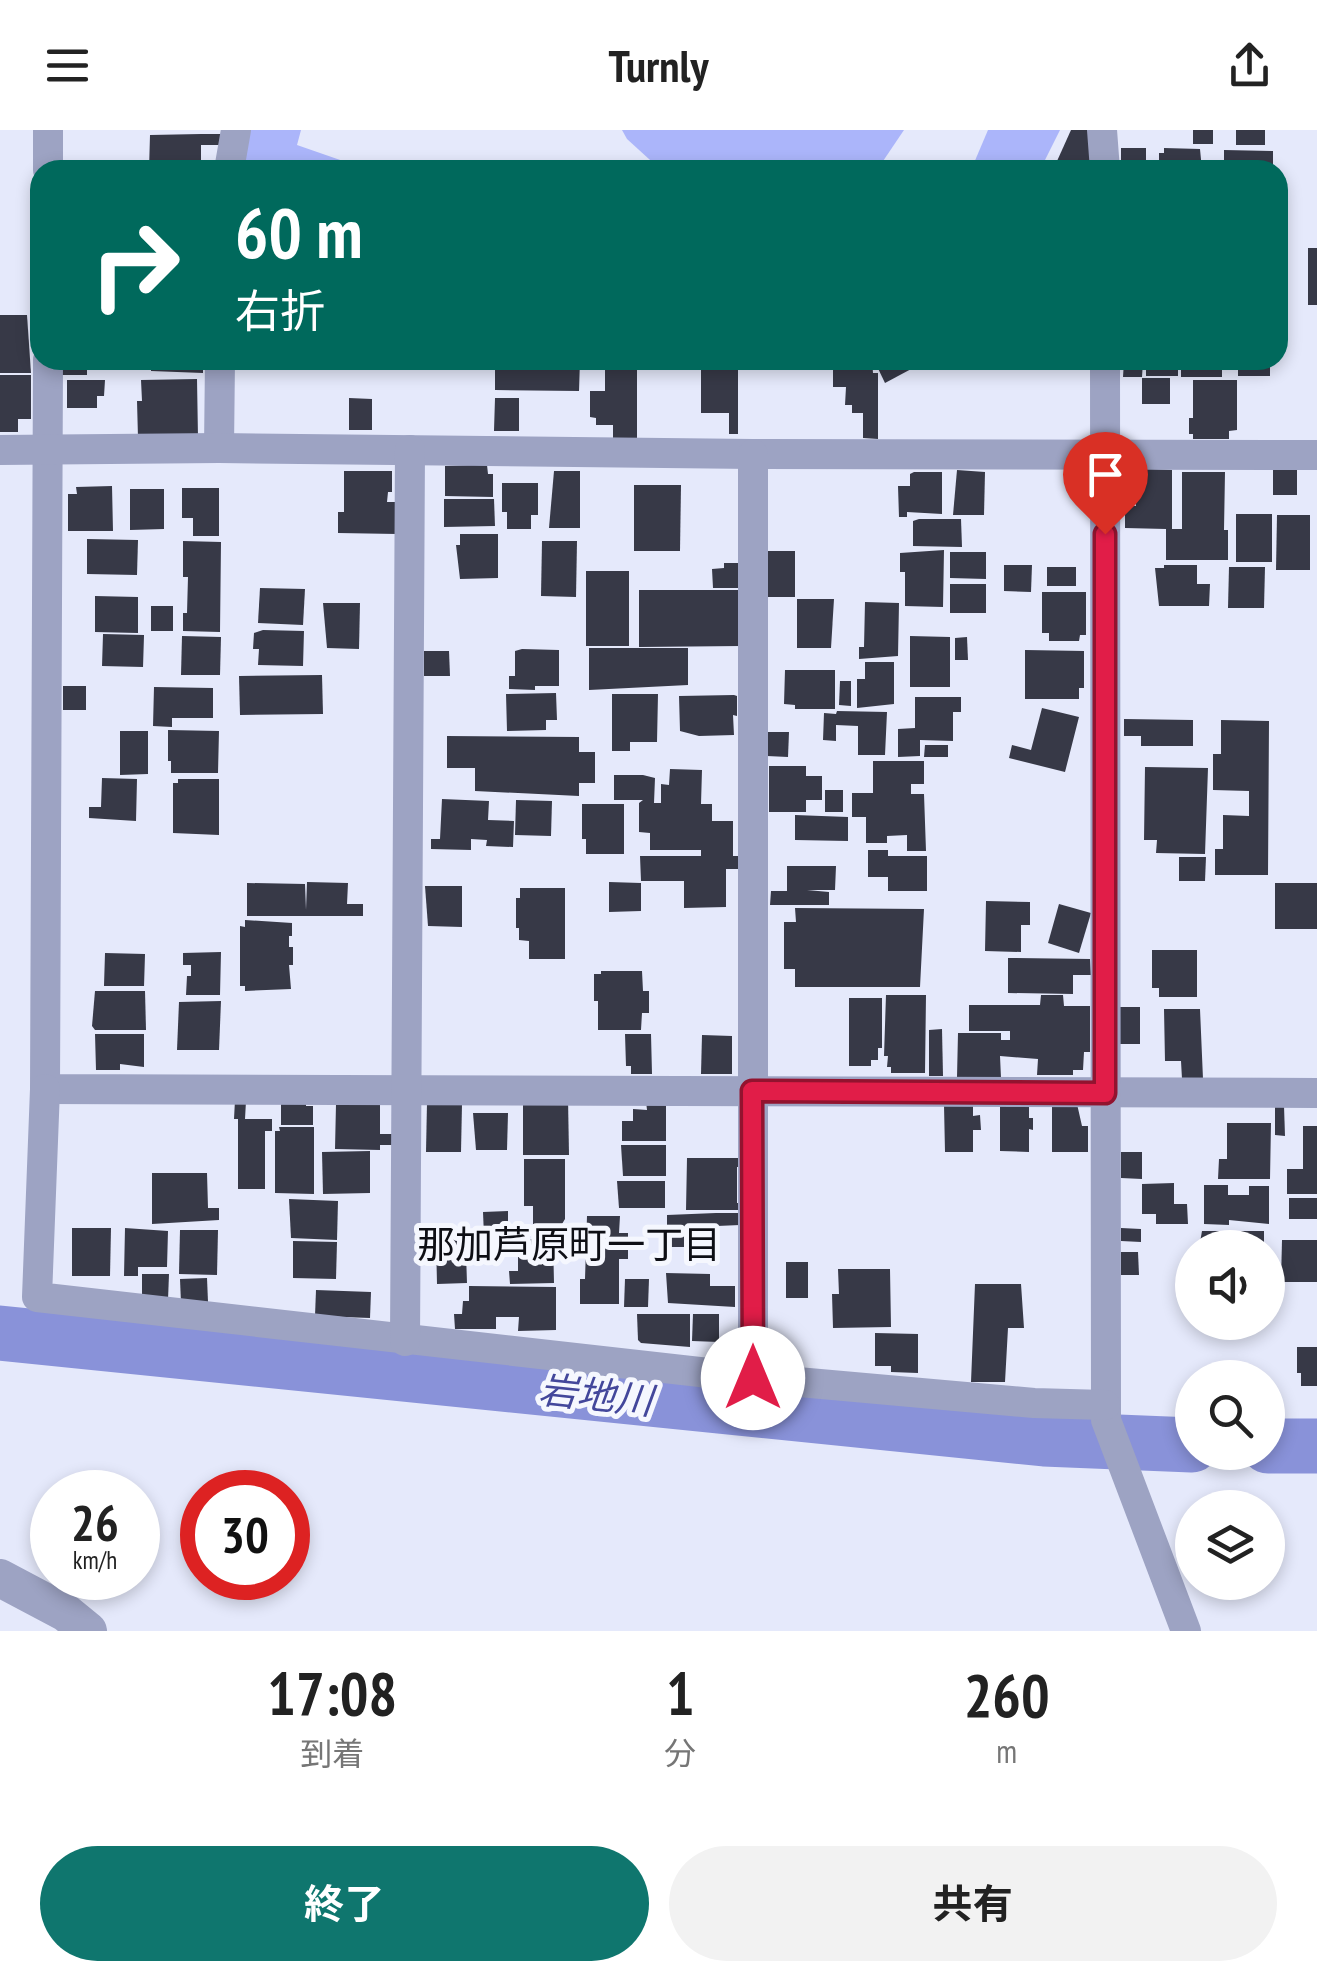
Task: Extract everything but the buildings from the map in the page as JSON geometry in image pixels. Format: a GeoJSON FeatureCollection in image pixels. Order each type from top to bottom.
{"type":"FeatureCollection","features":[{"type":"Feature","properties":{"kind":"street"},"geometry":{"type":"LineString","coordinates":[[48,130],[48,160]]}},
{"type":"Feature","properties":{"kind":"street"},"geometry":{"type":"LineString","coordinates":[[231,160],[236,130]]}},
{"type":"Feature","properties":{"kind":"street"},"geometry":{"type":"LineString","coordinates":[[1102,130],[1104,160]]}},
{"type":"Feature","properties":{"kind":"street"},"geometry":{"type":"LineString","coordinates":[[48,370],[45,1089],[37,1297],[405,1342],[1106,1412]]}},
{"type":"Feature","properties":{"kind":"street"},"geometry":{"type":"LineString","coordinates":[[220,370],[220,448]]}},
{"type":"Feature","properties":{"kind":"street"},"geometry":{"type":"LineString","coordinates":[[1105,370],[1106,1412],[1123,1470],[1186,1631]]}},
{"type":"Feature","properties":{"kind":"street"},"geometry":{"type":"LineString","coordinates":[[0,450],[1317,455]]}},
{"type":"Feature","properties":{"kind":"street"},"geometry":{"type":"LineString","coordinates":[[405,1342],[410,450]]}},
{"type":"Feature","properties":{"kind":"street"},"geometry":{"type":"LineString","coordinates":[[753,454],[753,1378]]}},
{"type":"Feature","properties":{"kind":"street"},"geometry":{"type":"LineString","coordinates":[[45,1089],[1317,1093]]}},
{"type":"Feature","properties":{"kind":"street"},"geometry":{"type":"LineString","coordinates":[[0,1578],[66,1613],[88,1631]]}},
{"type":"Feature","properties":{"kind":"shaded area"},"geometry":{"type":"Polygon","coordinates":[[[246,130],[301,130],[297,145],[340,160],[246,160],[246,130]]]}},
{"type":"Feature","properties":{"kind":"shaded area"},"geometry":{"type":"Polygon","coordinates":[[[622,130],[904,130],[884,160],[650,160],[622,130]]]}},
{"type":"Feature","properties":{"kind":"shaded area"},"geometry":{"type":"Polygon","coordinates":[[[988,130],[1060,130],[1045,160],[975,160],[988,130]]]}},
{"type":"Feature","properties":{"kind":"waterway","name":"岩地川"},"geometry":{"type":"LineString","coordinates":[[0,1333],[1044,1439],[1175,1444]]}},
{"type":"Feature","properties":{"kind":"waterway","name":"岩地川"},"geometry":{"type":"LineString","coordinates":[[1285,1446],[1317,1446]]}},
{"type":"Feature","properties":{"kind":"district","name":"那加芦原町一丁目"},"geometry":{"type":"Point","coordinates":[569,1243]}},
{"type":"Feature","properties":{"kind":"route"},"geometry":{"type":"LineString","coordinates":[[753,1378],[752,1091],[1105,1093],[1105,534]]}}]}
